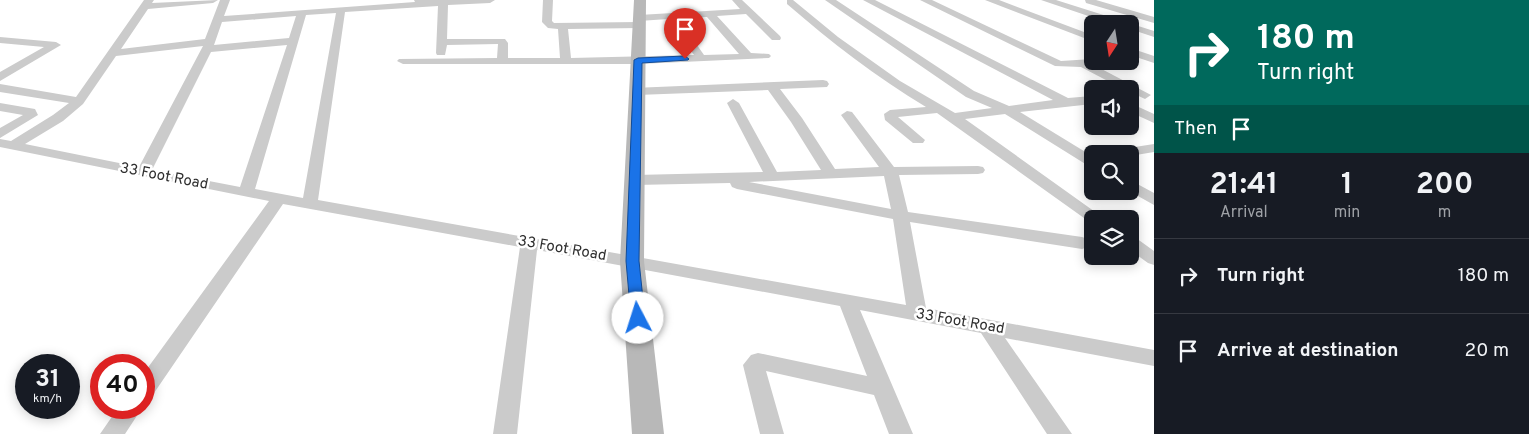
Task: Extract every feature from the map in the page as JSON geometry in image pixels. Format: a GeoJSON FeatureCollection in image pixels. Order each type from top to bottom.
{"type":"FeatureCollection","features":[{"type":"Feature","properties":{"kind":"street"},"geometry":{"type":"LineString","coordinates":[[7,144],[58,118],[79,101],[147,3],[213,0]]}},
{"type":"Feature","properties":{"kind":"street"},"geometry":{"type":"LineString","coordinates":[[143,173],[209,45],[225,0]]}},
{"type":"Feature","properties":{"kind":"street"},"geometry":{"type":"LineString","coordinates":[[218,19],[420,2],[443,3],[490,0]]}},
{"type":"Feature","properties":{"kind":"street"},"geometry":{"type":"LineString","coordinates":[[548,0],[549,25],[563,26],[640,14],[671,16],[749,11]]}},
{"type":"Feature","properties":{"kind":"street"},"geometry":{"type":"LineString","coordinates":[[737,0],[776,38]]}},
{"type":"Feature","properties":{"kind":"street"},"geometry":{"type":"LineString","coordinates":[[830,0],[970,94],[1006,109],[1084,157]]}},
{"type":"Feature","properties":{"kind":"street"},"geometry":{"type":"LineString","coordinates":[[868,0],[1066,102]]}},
{"type":"Feature","properties":{"kind":"street"},"geometry":{"type":"LineString","coordinates":[[925,0],[1059,64],[1083,64],[1150,95]]}},
{"type":"Feature","properties":{"kind":"street"},"geometry":{"type":"LineString","coordinates":[[990,0],[1084,35]]}},
{"type":"Feature","properties":{"kind":"street"},"geometry":{"type":"LineString","coordinates":[[1046,0],[1096,14]]}},
{"type":"Feature","properties":{"kind":"street"},"geometry":{"type":"LineString","coordinates":[[1085,0],[1149,18],[1154,13]]}},
{"type":"Feature","properties":{"kind":"street"},"geometry":{"type":"LineString","coordinates":[[790,2],[834,39],[896,84],[952,117],[1084,210]]}},
{"type":"Feature","properties":{"kind":"street"},"geometry":{"type":"LineString","coordinates":[[437,61],[442,42],[443,3]]}},
{"type":"Feature","properties":{"kind":"street"},"geometry":{"type":"LineString","coordinates":[[310,204],[341,10]]}},
{"type":"Feature","properties":{"kind":"street"},"geometry":{"type":"LineString","coordinates":[[1052,23],[1118,10]]}},
{"type":"Feature","properties":{"kind":"street"},"geometry":{"type":"LineString","coordinates":[[246,192],[302,13]]}},
{"type":"Feature","properties":{"kind":"street"},"geometry":{"type":"LineString","coordinates":[[640,14],[632,261],[648,434]]}},
{"type":"Feature","properties":{"kind":"street"},"geometry":{"type":"LineString","coordinates":[[710,14],[747,56]]}},
{"type":"Feature","properties":{"kind":"street"},"geometry":{"type":"LineString","coordinates":[[671,16],[701,58]]}},
{"type":"Feature","properties":{"kind":"street"},"geometry":{"type":"LineString","coordinates":[[563,26],[566,61]]}},
{"type":"Feature","properties":{"kind":"street"},"geometry":{"type":"LineString","coordinates":[[1139,29],[1154,34]]}},
{"type":"Feature","properties":{"kind":"street"},"geometry":{"type":"LineString","coordinates":[[0,40],[56,45],[0,77]]}},
{"type":"Feature","properties":{"kind":"street"},"geometry":{"type":"LineString","coordinates":[[112,53],[209,45],[294,41]]}},
{"type":"Feature","properties":{"kind":"street"},"geometry":{"type":"LineString","coordinates":[[442,42],[501,41],[503,43],[502,61]]}},
{"type":"Feature","properties":{"kind":"street"},"geometry":{"type":"LineString","coordinates":[[1139,55],[1154,60]]}},
{"type":"Feature","properties":{"kind":"street"},"geometry":{"type":"LineString","coordinates":[[403,61],[566,61],[764,56]]}},
{"type":"Feature","properties":{"kind":"street"},"geometry":{"type":"LineString","coordinates":[[637,91],[823,84]]}},
{"type":"Feature","properties":{"kind":"street"},"geometry":{"type":"LineString","coordinates":[[771,86],[797,121],[831,174]]}},
{"type":"Feature","properties":{"kind":"street"},"geometry":{"type":"LineString","coordinates":[[0,88],[79,101]]}},
{"type":"Feature","properties":{"kind":"street"},"geometry":{"type":"LineString","coordinates":[[952,117],[1084,101]]}},
{"type":"Feature","properties":{"kind":"street"},"geometry":{"type":"LineString","coordinates":[[733,103],[772,176]]}},
{"type":"Feature","properties":{"kind":"street"},"geometry":{"type":"LineString","coordinates":[[0,107],[30,112],[32,115],[0,134]]}},
{"type":"Feature","properties":{"kind":"street"},"geometry":{"type":"LineString","coordinates":[[918,140],[890,117],[890,114],[939,109]]}},
{"type":"Feature","properties":{"kind":"street"},"geometry":{"type":"LineString","coordinates":[[1139,112],[1154,119]]}},
{"type":"Feature","properties":{"kind":"street"},"geometry":{"type":"LineString","coordinates":[[847,115],[890,171],[917,314]]}},
{"type":"Feature","properties":{"kind":"street","name":"33 Foot Road"},"geometry":{"type":"LineString","coordinates":[[7,144],[143,173],[632,261],[1153,359]]}},
{"type":"Feature","properties":{"kind":"street"},"geometry":{"type":"LineString","coordinates":[[1139,150],[1154,148]]}},
{"type":"Feature","properties":{"kind":"street"},"geometry":{"type":"LineString","coordinates":[[635,180],[711,179],[890,171],[978,170]]}},
{"type":"Feature","properties":{"kind":"street"},"geometry":{"type":"LineString","coordinates":[[711,179],[900,216],[1082,243]]}},
{"type":"Feature","properties":{"kind":"street"},"geometry":{"type":"LineString","coordinates":[[1139,191],[1154,200]]}},
{"type":"Feature","properties":{"kind":"street"},"geometry":{"type":"LineString","coordinates":[[155,374],[279,198]]}},
{"type":"Feature","properties":{"kind":"street"},"geometry":{"type":"LineString","coordinates":[[505,434],[529,243]]}},
{"type":"Feature","properties":{"kind":"street"},"geometry":{"type":"LineString","coordinates":[[1139,248],[1154,259]]}},
{"type":"Feature","properties":{"kind":"street"},"geometry":{"type":"LineString","coordinates":[[847,301],[901,434]]}},
{"type":"Feature","properties":{"kind":"street"},"geometry":{"type":"LineString","coordinates":[[987,327],[1060,434]]}},
{"type":"Feature","properties":{"kind":"street"},"geometry":{"type":"LineString","coordinates":[[772,434],[754,365],[758,361],[881,388]]}},
{"type":"Feature","properties":{"kind":"street"},"geometry":{"type":"LineString","coordinates":[[112,434],[123,419]]}},
{"type":"Feature","properties":{"kind":"route"},"geometry":{"type":"LineString","coordinates":[[638,318],[632,261],[638,60],[685,59]]}}]}
